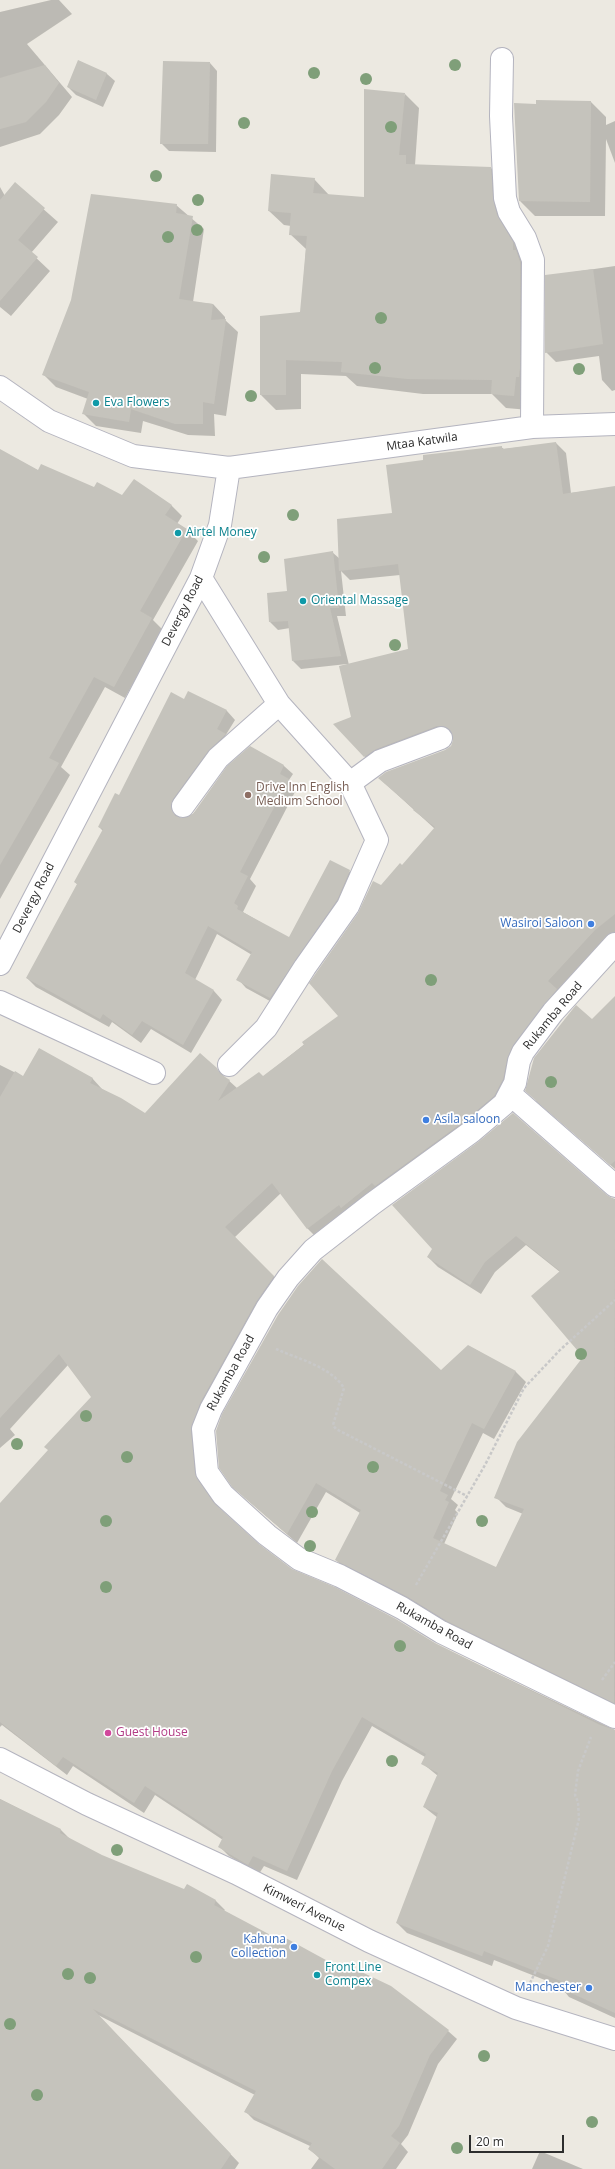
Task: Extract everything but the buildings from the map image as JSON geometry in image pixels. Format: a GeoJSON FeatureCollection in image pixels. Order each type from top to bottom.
{"type":"FeatureCollection","features":[{"type":"Feature","properties":{"kind":"street"},"geometry":{"type":"LineString","coordinates":[[502,59],[502,131],[505,198],[509,212],[525,238],[533,260],[532,427]]}},
{"type":"Feature","properties":{"kind":"street"},"geometry":{"type":"LineString","coordinates":[[0,388],[49,421],[133,456],[229,468]]}},
{"type":"Feature","properties":{"kind":"street","name":"Mtaa Katwila"},"geometry":{"type":"LineString","coordinates":[[229,468],[532,427],[615,424]]}},
{"type":"Feature","properties":{"kind":"street","name":"Devergy Road"},"geometry":{"type":"LineString","coordinates":[[0,964],[201,578],[220,525],[229,468]]}},
{"type":"Feature","properties":{"kind":"street"},"geometry":{"type":"LineString","coordinates":[[201,578],[279,704],[350,783],[377,840],[348,906],[305,967],[266,1028],[229,1065]]}},
{"type":"Feature","properties":{"kind":"street"},"geometry":{"type":"LineString","coordinates":[[183,806],[218,758],[279,704]]}},
{"type":"Feature","properties":{"kind":"street"},"geometry":{"type":"LineString","coordinates":[[350,783],[380,761],[441,738]]}},
{"type":"Feature","properties":{"kind":"street","name":"Rukamba Road"},"geometry":{"type":"LineString","coordinates":[[615,944],[553,1012],[526,1048],[519,1061],[515,1083],[504,1104],[492,1116],[372,1204],[313,1250],[284,1284],[267,1308],[248,1342],[211,1409],[203,1429],[208,1472],[223,1495],[267,1535],[299,1559],[340,1576],[402,1608],[441,1632],[615,1717]]}},
{"type":"Feature","properties":{"kind":"street"},"geometry":{"type":"LineString","coordinates":[[0,1002],[154,1073]]}},
{"type":"Feature","properties":{"kind":"street"},"geometry":{"type":"LineString","coordinates":[[510,1094],[615,1186]]}},
{"type":"Feature","properties":{"kind":"street","name":"Kimweri Avenue"},"geometry":{"type":"LineString","coordinates":[[0,1759],[87,1804],[236,1873],[369,1941],[516,2008],[615,2039]]}},
{"type":"Feature","properties":{"kind":"path"},"geometry":{"type":"LineString","coordinates":[[402,1608],[467,1496],[524,1388],[560,1350],[615,1300]]}},
{"type":"Feature","properties":{"kind":"path"},"geometry":{"type":"LineString","coordinates":[[248,1342],[272,1347],[302,1358],[338,1379],[344,1388],[333,1425],[336,1429],[467,1496]]}},
{"type":"Feature","properties":{"kind":"path"},"geometry":{"type":"LineString","coordinates":[[516,2008],[548,1946],[579,1819],[578,1802],[575,1794],[578,1771],[600,1718],[589,1704]]}},
{"type":"Feature","properties":{"kind":"place","name":"Eva Flowers"},"geometry":{"type":"Point","coordinates":[96,403]}},
{"type":"Feature","properties":{"kind":"place","name":"Airtel Money"},"geometry":{"type":"Point","coordinates":[178,533]}},
{"type":"Feature","properties":{"kind":"place","name":"Oriental Massage"},"geometry":{"type":"Point","coordinates":[303,601]}},
{"type":"Feature","properties":{"kind":"place","name":"Drive Inn English Medium School"},"geometry":{"type":"Point","coordinates":[248,795]}},
{"type":"Feature","properties":{"kind":"place","name":"Wasiroi Saloon"},"geometry":{"type":"Point","coordinates":[591,924]}},
{"type":"Feature","properties":{"kind":"place","name":"Asila saloon"},"geometry":{"type":"Point","coordinates":[426,1120]}},
{"type":"Feature","properties":{"kind":"place","name":"Guest House"},"geometry":{"type":"Point","coordinates":[108,1733]}},
{"type":"Feature","properties":{"kind":"place","name":"Kahuna Collection"},"geometry":{"type":"Point","coordinates":[294,1947]}},
{"type":"Feature","properties":{"kind":"place","name":"Front Line Compex"},"geometry":{"type":"Point","coordinates":[317,1975]}},
{"type":"Feature","properties":{"kind":"place","name":"Manchester"},"geometry":{"type":"Point","coordinates":[589,1988]}}]}
